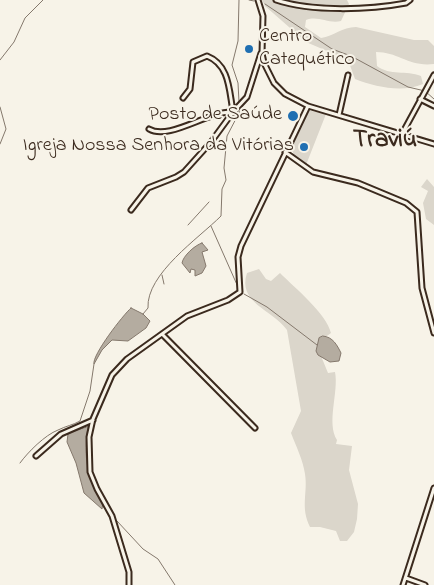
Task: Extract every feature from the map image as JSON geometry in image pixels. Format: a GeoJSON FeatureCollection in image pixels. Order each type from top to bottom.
{"type":"FeatureCollection","features":[{"type":"Feature","properties":{"kind":"street"},"geometry":{"type":"LineString","coordinates":[[258,0],[263,16],[262,53],[266,69],[279,88],[293,100],[434,144]]}},
{"type":"Feature","properties":{"kind":"street"},"geometry":{"type":"LineString","coordinates":[[276,0],[307,6],[346,8],[376,8],[406,3],[410,0]]}},
{"type":"Feature","properties":{"kind":"street"},"geometry":{"type":"LineString","coordinates":[[131,210],[148,188],[176,177],[195,161],[211,142],[233,112],[247,97],[262,53]]}},
{"type":"Feature","properties":{"kind":"street"},"geometry":{"type":"LineString","coordinates":[[183,98],[190,89],[193,62],[207,56],[218,62],[224,70],[233,112]]}},
{"type":"Feature","properties":{"kind":"street"},"geometry":{"type":"LineString","coordinates":[[339,115],[348,75]]}},
{"type":"Feature","properties":{"kind":"street"},"geometry":{"type":"LineString","coordinates":[[402,134],[434,75]]}},
{"type":"Feature","properties":{"kind":"street"},"geometry":{"type":"LineString","coordinates":[[420,99],[434,106]]}},
{"type":"Feature","properties":{"kind":"street"},"geometry":{"type":"LineString","coordinates":[[130,585],[129,572],[112,516],[90,472],[88,442],[93,419],[112,374],[118,367],[187,316],[228,300],[240,292],[239,252],[308,106]]}},
{"type":"Feature","properties":{"kind":"street"},"geometry":{"type":"LineString","coordinates":[[149,129],[160,133],[212,115],[233,112]]}},
{"type":"Feature","properties":{"kind":"street"},"geometry":{"type":"LineString","coordinates":[[285,152],[313,172],[358,183],[406,203],[417,212],[422,288],[434,333]]}},
{"type":"Feature","properties":{"kind":"street"},"geometry":{"type":"LineString","coordinates":[[162,334],[255,428]]}},
{"type":"Feature","properties":{"kind":"street"},"geometry":{"type":"LineString","coordinates":[[36,456],[61,434],[93,419]]}},
{"type":"Feature","properties":{"kind":"street"},"geometry":{"type":"LineString","coordinates":[[403,585],[434,488]]}},
{"type":"Feature","properties":{"kind":"street"},"geometry":{"type":"LineString","coordinates":[[406,578],[425,585]]}},
{"type":"Feature","properties":{"kind":"shaded area"},"geometry":{"type":"Polygon","coordinates":[[[262,0],[347,0],[349,4],[341,21],[310,19],[306,20],[305,27],[321,38],[346,28],[356,27],[414,40],[428,40],[434,46],[434,64],[410,62],[391,54],[376,52],[377,66],[387,71],[421,76],[423,84],[415,87],[389,88],[355,79],[348,60],[306,42],[265,6],[262,0]]]}},
{"type":"Feature","properties":{"kind":"shaded area"},"geometry":{"type":"Polygon","coordinates":[[[307,110],[326,114],[306,165],[295,157],[290,146],[307,110]]]}},
{"type":"Feature","properties":{"kind":"shaded area"},"geometry":{"type":"Polygon","coordinates":[[[427,179],[434,187],[434,225],[426,219],[423,203],[428,191],[421,187],[427,179]]]}},
{"type":"Feature","properties":{"kind":"shaded area"},"geometry":{"type":"Polygon","coordinates":[[[202,243],[208,250],[202,252],[206,266],[202,273],[195,276],[195,270],[191,269],[190,273],[182,263],[190,251],[202,243]]]}},
{"type":"Feature","properties":{"kind":"shaded area"},"geometry":{"type":"Polygon","coordinates":[[[259,269],[266,279],[271,281],[280,273],[317,309],[331,333],[324,338],[319,351],[328,373],[335,372],[334,433],[337,440],[336,444],[352,446],[349,470],[358,504],[354,532],[347,541],[340,541],[336,531],[320,527],[310,527],[307,520],[305,513],[305,474],[291,433],[301,411],[287,330],[251,299],[245,283],[247,273],[259,269]]]}},
{"type":"Feature","properties":{"kind":"shaded area"},"geometry":{"type":"Polygon","coordinates":[[[131,308],[143,314],[150,321],[146,328],[128,341],[112,340],[102,350],[94,364],[103,344],[115,326],[131,308]]]}},
{"type":"Feature","properties":{"kind":"shaded area"},"geometry":{"type":"Polygon","coordinates":[[[323,336],[336,344],[341,353],[339,361],[330,362],[318,355],[316,351],[319,338],[323,336]]]}},
{"type":"Feature","properties":{"kind":"shaded area"},"geometry":{"type":"Polygon","coordinates":[[[88,427],[86,457],[93,484],[103,502],[102,509],[84,493],[76,463],[67,442],[68,434],[88,427]]]}},
{"type":"Feature","properties":{"kind":"waterway"},"geometry":{"type":"LineString","coordinates":[[0,60],[14,42],[25,18],[43,0]]}},
{"type":"Feature","properties":{"kind":"waterway"},"geometry":{"type":"LineString","coordinates":[[239,0],[238,41],[232,65],[238,83],[239,102]]}},
{"type":"Feature","properties":{"kind":"waterway"},"geometry":{"type":"LineString","coordinates":[[249,0],[254,1]]}},
{"type":"Feature","properties":{"kind":"waterway"},"geometry":{"type":"LineString","coordinates":[[265,4],[332,49],[351,56],[408,87],[425,91],[434,99]]}},
{"type":"Feature","properties":{"kind":"waterway"},"geometry":{"type":"LineString","coordinates":[[0,107],[6,129],[0,144]]}},
{"type":"Feature","properties":{"kind":"waterway"},"geometry":{"type":"LineString","coordinates":[[143,314],[148,308],[155,282],[164,270],[175,257],[221,216],[222,189],[226,180],[224,168],[227,136],[240,111]]}},
{"type":"Feature","properties":{"kind":"waterway"},"geometry":{"type":"LineString","coordinates":[[188,225],[209,202]]}},
{"type":"Feature","properties":{"kind":"waterway"},"geometry":{"type":"LineString","coordinates":[[211,226],[238,287]]}},
{"type":"Feature","properties":{"kind":"waterway"},"geometry":{"type":"LineString","coordinates":[[162,275],[164,284]]}},
{"type":"Feature","properties":{"kind":"waterway"},"geometry":{"type":"LineString","coordinates":[[244,294],[267,307],[317,345]]}},
{"type":"Feature","properties":{"kind":"waterway"},"geometry":{"type":"LineString","coordinates":[[20,463],[32,449],[53,432],[80,421],[90,391],[94,364]]}},
{"type":"Feature","properties":{"kind":"waterway"},"geometry":{"type":"LineString","coordinates":[[117,521],[143,549],[158,559],[175,585]]}},
{"type":"Feature","properties":{"kind":"place","name":"Centro Catequético"},"geometry":{"type":"Point","coordinates":[249,49]}},
{"type":"Feature","properties":{"kind":"place","name":"Posto de Saúde"},"geometry":{"type":"Point","coordinates":[293,116]}},
{"type":"Feature","properties":{"kind":"place","name":"Igreja Nossa Senhora da Vitórias"},"geometry":{"type":"Point","coordinates":[304,147]}},
{"type":"Feature","properties":{"kind":"district","name":"Traviú"},"geometry":{"type":"Point","coordinates":[385,142]}}]}
